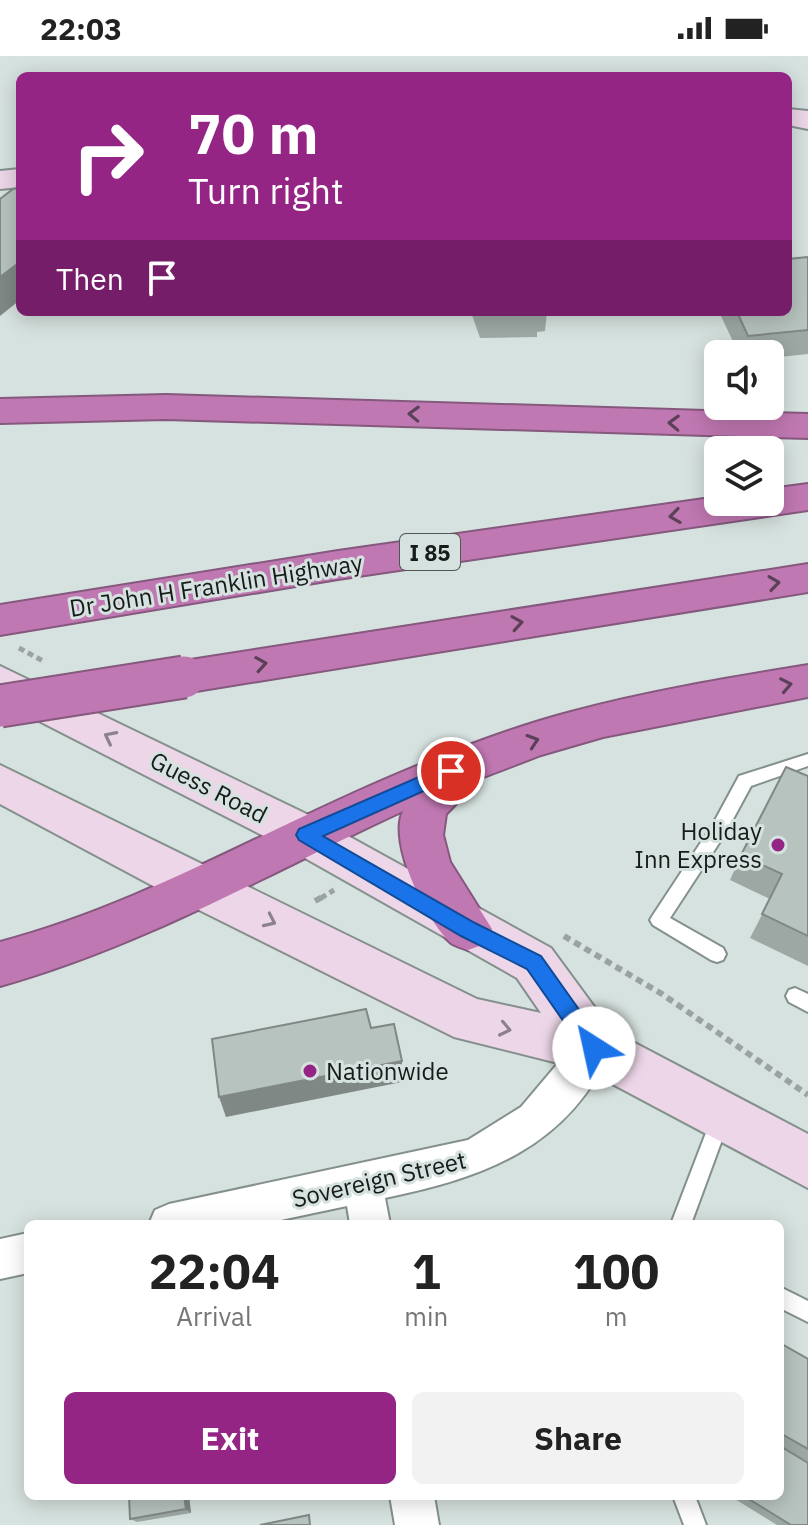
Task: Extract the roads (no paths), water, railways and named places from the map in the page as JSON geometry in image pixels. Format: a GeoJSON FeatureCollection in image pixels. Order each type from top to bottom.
{"type":"FeatureCollection","features":[{"type":"Feature","properties":{"kind":"highway"},"geometry":{"type":"LineString","coordinates":[[0,411],[166,407],[808,426]]}},
{"type":"Feature","properties":{"kind":"highway","name":"Dr John H Franklin Highway"},"geometry":{"type":"LineString","coordinates":[[0,620],[338,565],[808,497]]}},
{"type":"Feature","properties":{"kind":"highway"},"geometry":{"type":"LineString","coordinates":[[0,706],[808,578]]}},
{"type":"Feature","properties":{"kind":"highway"},"geometry":{"type":"LineString","coordinates":[[0,964],[67,945],[199,888],[305,835],[475,761],[538,739],[621,718],[808,681]]}},
{"type":"Feature","properties":{"kind":"highway"},"geometry":{"type":"LineString","coordinates":[[468,929],[430,871],[422,846],[421,818],[430,801],[475,761]]}},
{"type":"Feature","properties":{"kind":"main road","name":"Guess Road"},"geometry":{"type":"LineString","coordinates":[[0,682],[305,835],[468,929],[534,963],[594,1048]]}},
{"type":"Feature","properties":{"kind":"main road","name":"Guess Road"},"geometry":{"type":"LineString","coordinates":[[0,783],[199,888],[471,1021],[594,1048],[808,1162]]}},
{"type":"Feature","properties":{"kind":"street","name":"Sovereign Street"},"geometry":{"type":"LineString","coordinates":[[188,1220],[452,1165],[485,1154],[517,1136],[559,1099],[594,1048]]}},
{"type":"Feature","properties":{"kind":"street"},"geometry":{"type":"LineString","coordinates":[[363,1184],[369,1220]]}},
{"type":"Feature","properties":{"kind":"street"},"geometry":{"type":"LineString","coordinates":[[0,1259],[24,1254]]}},
{"type":"Feature","properties":{"kind":"street"},"geometry":{"type":"LineString","coordinates":[[413,1500],[417,1525]]}},
{"type":"Feature","properties":{"kind":"lane"},"geometry":{"type":"LineString","coordinates":[[717,954],[659,920],[719,829],[745,781],[808,760]]}},
{"type":"Feature","properties":{"kind":"lane"},"geometry":{"type":"LineString","coordinates":[[683,1220],[722,1116]]}},
{"type":"Feature","properties":{"kind":"lane"},"geometry":{"type":"LineString","coordinates":[[784,1299],[808,1312]]}},
{"type":"Feature","properties":{"kind":"lane"},"geometry":{"type":"LineString","coordinates":[[686,1500],[695,1525]]}},
{"type":"Feature","properties":{"kind":"place","name":"Holiday Inn Express"},"geometry":{"type":"Point","coordinates":[778,845]}},
{"type":"Feature","properties":{"kind":"place","name":"Nationwide"},"geometry":{"type":"Point","coordinates":[310,1071]}}]}
